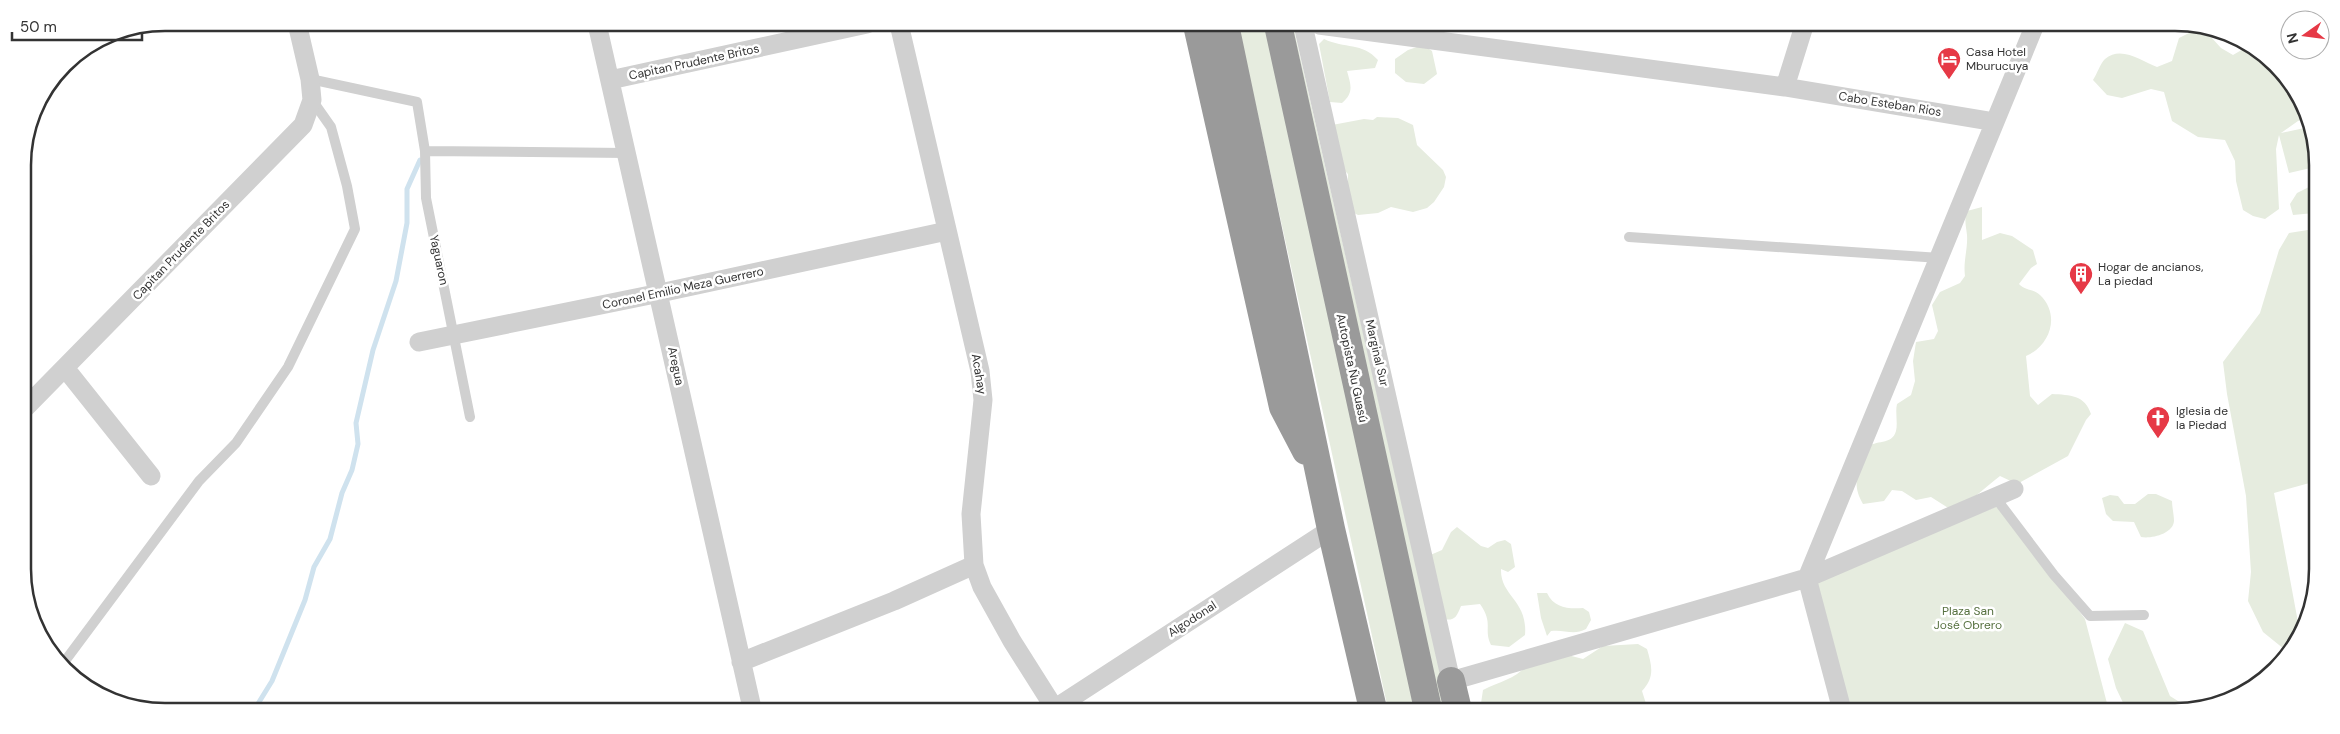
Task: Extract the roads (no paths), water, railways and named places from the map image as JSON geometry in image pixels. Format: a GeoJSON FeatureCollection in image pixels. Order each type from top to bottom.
{"type":"FeatureCollection","features":[{"type":"Feature","properties":{"kind":"highway"},"geometry":{"type":"LineString","coordinates":[[1198,31],[1283,407],[1321,477]]}},
{"type":"Feature","properties":{"kind":"highway"},"geometry":{"type":"LineString","coordinates":[[1225,31],[1331,529],[1371,702]]}},
{"type":"Feature","properties":{"kind":"highway","name":"Autopista Ñu Guasú"},"geometry":{"type":"LineString","coordinates":[[1279,31],[1426,702]]}},
{"type":"Feature","properties":{"kind":"highway"},"geometry":{"type":"LineString","coordinates":[[1452,681],[1456,702]]}},
{"type":"Feature","properties":{"kind":"street"},"geometry":{"type":"LineString","coordinates":[[299,31],[310,79]]}},
{"type":"Feature","properties":{"kind":"street","name":"Aregua"},"geometry":{"type":"LineString","coordinates":[[599,31],[660,293],[751,703]]}},
{"type":"Feature","properties":{"kind":"street","name":"Capitan Prudente Britos"},"geometry":{"type":"LineString","coordinates":[[610,80],[835,31]]}},
{"type":"Feature","properties":{"kind":"street","name":"Acahay"},"geometry":{"type":"LineString","coordinates":[[901,31],[980,371],[984,400],[971,514],[974,565],[982,587],[1012,641],[1052,703]]}},
{"type":"Feature","properties":{"kind":"street","name":"Marginal Sur"},"geometry":{"type":"LineString","coordinates":[[1304,31],[1452,681]]}},
{"type":"Feature","properties":{"kind":"street","name":"Cabo Esteban Rios"},"geometry":{"type":"LineString","coordinates":[[1364,31],[1785,87],[1995,122]]}},
{"type":"Feature","properties":{"kind":"street"},"geometry":{"type":"LineString","coordinates":[[1785,87],[1802,31]]}},
{"type":"Feature","properties":{"kind":"street"},"geometry":{"type":"LineString","coordinates":[[1840,702],[1807,578],[2032,31]]}},
{"type":"Feature","properties":{"kind":"street","name":"Capitan Prudente Britos"},"geometry":{"type":"LineString","coordinates":[[31,402],[304,125],[312,100],[310,79]]}},
{"type":"Feature","properties":{"kind":"street","name":"Coronel Emilio Meza Guerrero"},"geometry":{"type":"LineString","coordinates":[[419,342],[660,293],[947,230]]}},
{"type":"Feature","properties":{"kind":"street"},"geometry":{"type":"LineString","coordinates":[[65,368],[152,476]]}},
{"type":"Feature","properties":{"kind":"street"},"geometry":{"type":"LineString","coordinates":[[1452,681],[1807,578],[2014,488]]}},
{"type":"Feature","properties":{"kind":"street","name":"Algodonal"},"geometry":{"type":"LineString","coordinates":[[1063,703],[1331,529]]}},
{"type":"Feature","properties":{"kind":"street"},"geometry":{"type":"LineString","coordinates":[[741,662],[894,601],[974,565]]}},
{"type":"Feature","properties":{"kind":"lane","name":"Yaguaron"},"geometry":{"type":"LineString","coordinates":[[310,79],[417,102],[425,151],[426,198],[470,417]]}},
{"type":"Feature","properties":{"kind":"lane"},"geometry":{"type":"LineString","coordinates":[[67,659],[199,480],[236,443],[288,367],[355,229],[347,186],[331,127],[312,100]]}},
{"type":"Feature","properties":{"kind":"lane"},"geometry":{"type":"LineString","coordinates":[[425,151],[627,153]]}},
{"type":"Feature","properties":{"kind":"lane"},"geometry":{"type":"LineString","coordinates":[[1629,236],[1940,258]]}},
{"type":"Feature","properties":{"kind":"lane"},"geometry":{"type":"LineString","coordinates":[[1996,497],[2054,575],[2090,616],[2144,615]]}},
{"type":"Feature","properties":{"kind":"waterway"},"geometry":{"type":"LineString","coordinates":[[258,703],[272,681],[305,600],[314,567],[330,539],[342,493],[352,470],[358,444],[356,423],[373,350],[396,281],[407,223],[407,189],[420,160]]}},
{"type":"Feature","properties":{"kind":"place","name":"Casa Hotel Mburucuya"},"geometry":{"type":"Point","coordinates":[1949,80]}},
{"type":"Feature","properties":{"kind":"place","name":"Hogar de ancianos, La piedad"},"geometry":{"type":"Point","coordinates":[2081,295]}},
{"type":"Feature","properties":{"kind":"place","name":"Iglesia de la Piedad"},"geometry":{"type":"Point","coordinates":[2158,439]}},
{"type":"Feature","properties":{"kind":"park label","name":"Plaza San José Obrero"},"geometry":{"type":"Point","coordinates":[1968,618]}}]}
